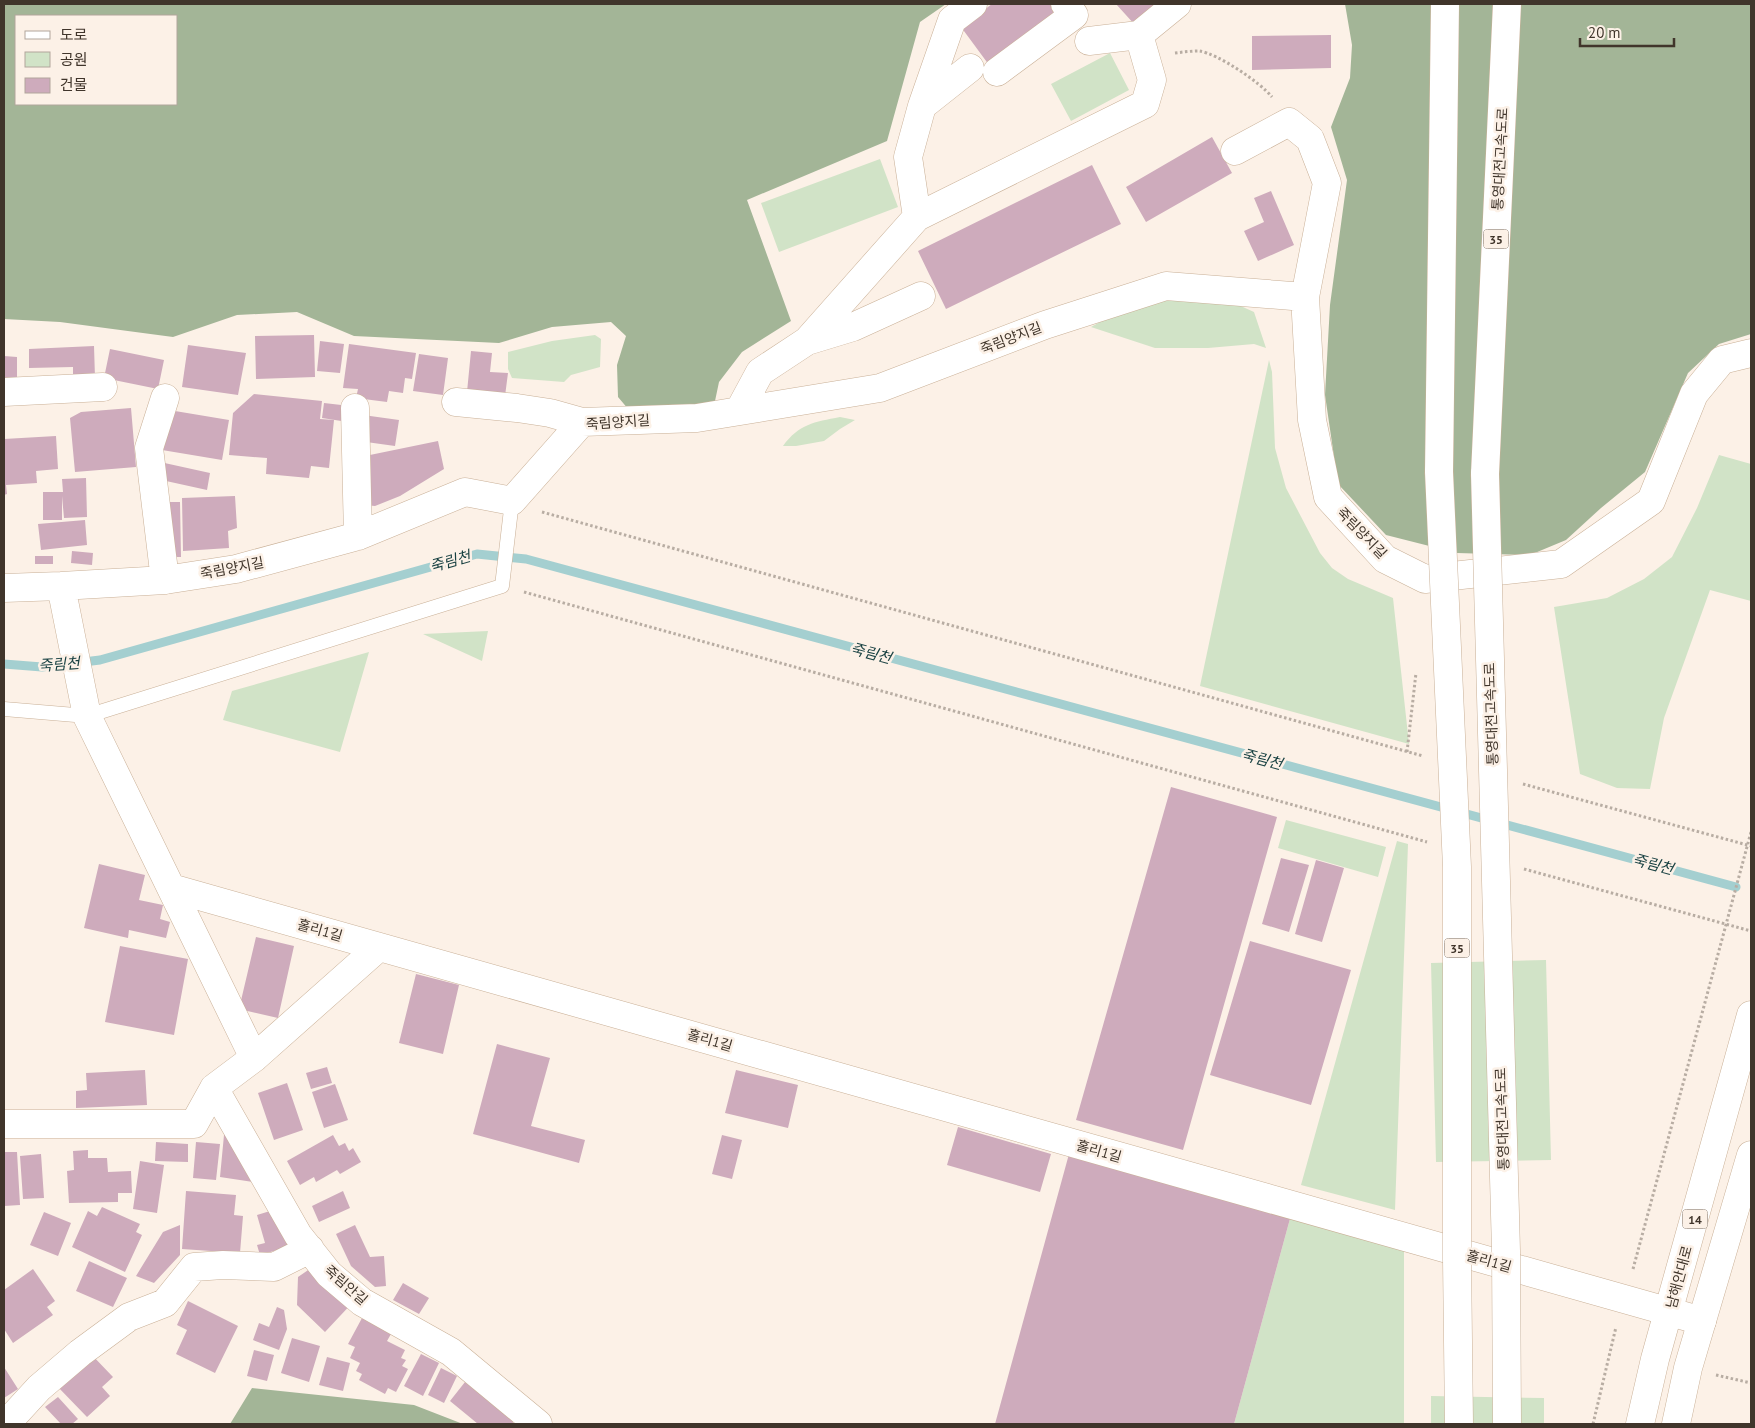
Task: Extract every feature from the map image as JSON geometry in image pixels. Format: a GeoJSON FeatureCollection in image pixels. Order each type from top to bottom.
{"type":"FeatureCollection","features":[{"type":"Feature","properties":{"kind":"main road"},"geometry":{"type":"LineString","coordinates":[[917,217],[908,157],[922,106],[952,20],[973,4]]}},
{"type":"Feature","properties":{"kind":"main road"},"geometry":{"type":"LineString","coordinates":[[997,72],[1074,15],[1065,4]]}},
{"type":"Feature","properties":{"kind":"main road"},"geometry":{"type":"LineString","coordinates":[[1142,45],[1177,4]]}},
{"type":"Feature","properties":{"kind":"main road","name":"35"},"geometry":{"type":"LineString","coordinates":[[1445,4],[1439,472],[1457,867],[1459,1424]]}},
{"type":"Feature","properties":{"kind":"main road","name":"통영대전고속도로"},"geometry":{"type":"LineString","coordinates":[[1507,1424],[1506,1251],[1485,474],[1508,4]]}},
{"type":"Feature","properties":{"kind":"main road"},"geometry":{"type":"LineString","coordinates":[[1089,41],[1142,45]]}},
{"type":"Feature","properties":{"kind":"main road"},"geometry":{"type":"LineString","coordinates":[[739,411],[760,372],[807,341],[917,217],[1145,104],[1152,80],[1142,45]]}},
{"type":"Feature","properties":{"kind":"main road"},"geometry":{"type":"LineString","coordinates":[[922,106],[970,68]]}},
{"type":"Feature","properties":{"kind":"main road"},"geometry":{"type":"LineString","coordinates":[[1235,151],[1290,122],[1310,139],[1327,183],[1305,297]]}},
{"type":"Feature","properties":{"kind":"main road","name":"죽림양지길"},"geometry":{"type":"LineString","coordinates":[[4,588],[166,580],[236,569],[358,536],[465,492],[511,510],[582,422],[697,418],[880,388],[1045,325],[1166,286],[1305,297],[1312,420],[1328,497],[1385,559],[1425,579],[1561,564],[1651,501],[1694,394],[1722,360],[1751,353]]}},
{"type":"Feature","properties":{"kind":"main road"},"geometry":{"type":"LineString","coordinates":[[807,341],[853,327],[921,296]]}},
{"type":"Feature","properties":{"kind":"main road"},"geometry":{"type":"LineString","coordinates":[[4,392],[103,387]]}},
{"type":"Feature","properties":{"kind":"main road"},"geometry":{"type":"LineString","coordinates":[[166,398],[149,448],[166,580]]}},
{"type":"Feature","properties":{"kind":"main road"},"geometry":{"type":"LineString","coordinates":[[456,402],[533,410],[582,422]]}},
{"type":"Feature","properties":{"kind":"main road"},"geometry":{"type":"LineString","coordinates":[[356,408],[358,536]]}},
{"type":"Feature","properties":{"kind":"main road"},"geometry":{"type":"LineString","coordinates":[[62,586],[87,716],[254,1058]]}},
{"type":"Feature","properties":{"kind":"main road","name":"홀리1길"},"geometry":{"type":"LineString","coordinates":[[171,888],[1702,1321]]}},
{"type":"Feature","properties":{"kind":"main road"},"geometry":{"type":"LineString","coordinates":[[4,1124],[194,1124],[214,1088],[254,1058],[379,947]]}},
{"type":"Feature","properties":{"kind":"main road","name":"남해안대로"},"geometry":{"type":"LineString","coordinates":[[1640,1424],[1655,1359],[1751,1015]]}},
{"type":"Feature","properties":{"kind":"main road","name":"죽림안길"},"geometry":{"type":"LineString","coordinates":[[214,1088],[298,1235],[329,1274],[362,1302],[451,1352],[538,1424]]}},
{"type":"Feature","properties":{"kind":"main road"},"geometry":{"type":"LineString","coordinates":[[1676,1424],[1688,1368],[1751,1156]]}},
{"type":"Feature","properties":{"kind":"main road"},"geometry":{"type":"LineString","coordinates":[[6,1424],[39,1388],[80,1353],[129,1317],[165,1302],[194,1267],[223,1265],[274,1267],[310,1249]]}},
{"type":"Feature","properties":{"kind":"lane"},"geometry":{"type":"LineString","coordinates":[[4,709],[87,716],[503,579],[511,510]]}},
{"type":"Feature","properties":{"kind":"path"},"geometry":{"type":"LineString","coordinates":[[1142,45],[1200,51],[1233,66],[1267,91],[1290,122]]}},
{"type":"Feature","properties":{"kind":"path"},"geometry":{"type":"LineString","coordinates":[[511,510],[548,514],[1426,757]]}},
{"type":"Feature","properties":{"kind":"path"},"geometry":{"type":"LineString","coordinates":[[503,579],[1430,842]]}},
{"type":"Feature","properties":{"kind":"path"},"geometry":{"type":"LineString","coordinates":[[1520,783],[1749,846]]}},
{"type":"Feature","properties":{"kind":"path"},"geometry":{"type":"LineString","coordinates":[[1633,1269],[1749,846],[1751,832]]}},
{"type":"Feature","properties":{"kind":"path"},"geometry":{"type":"LineString","coordinates":[[1516,866],[1751,931]]}},
{"type":"Feature","properties":{"kind":"path"},"geometry":{"type":"LineString","coordinates":[[1593,1424],[1617,1324]]}},
{"type":"Feature","properties":{"kind":"path"},"geometry":{"type":"LineString","coordinates":[[1712,1374],[1751,1383]]}},
{"type":"Feature","properties":{"kind":"green space"},"geometry":{"type":"Polygon","coordinates":[[[4,4],[946,4],[920,22],[887,141],[747,200],[791,321],[742,352],[719,382],[715,401],[661,413],[629,410],[618,397],[617,365],[626,336],[611,322],[552,327],[499,343],[354,336],[297,312],[237,315],[173,337],[60,322],[4,319],[4,4]]]}},
{"type":"Feature","properties":{"kind":"green space"},"geometry":{"type":"Polygon","coordinates":[[[1345,4],[1751,4],[1751,334],[1719,344],[1688,373],[1645,472],[1566,540],[1530,555],[1457,553],[1386,535],[1338,484],[1325,395],[1330,305],[1347,180],[1331,127],[1350,78],[1352,45],[1345,4]]]}},
{"type":"Feature","properties":{"kind":"green space"},"geometry":{"type":"Polygon","coordinates":[[[1110,53],[1129,90],[1071,121],[1051,84],[1110,53]]]}},
{"type":"Feature","properties":{"kind":"green space"},"geometry":{"type":"Polygon","coordinates":[[[880,159],[898,207],[779,252],[761,203],[880,159]]]}},
{"type":"Feature","properties":{"kind":"green space"},"geometry":{"type":"Polygon","coordinates":[[[1190,300],[1234,303],[1254,312],[1266,348],[1254,344],[1208,348],[1155,348],[1091,327],[1118,312],[1161,301],[1190,300]]]}},
{"type":"Feature","properties":{"kind":"green space"},"geometry":{"type":"Polygon","coordinates":[[[595,335],[601,339],[600,367],[571,375],[564,382],[512,378],[508,369],[508,352],[552,341],[595,335]]]}},
{"type":"Feature","properties":{"kind":"green space"},"geometry":{"type":"Polygon","coordinates":[[[1269,360],[1272,372],[1275,448],[1286,488],[1320,553],[1332,568],[1348,579],[1393,598],[1409,744],[1200,686],[1269,360]]]}},
{"type":"Feature","properties":{"kind":"green space"},"geometry":{"type":"Polygon","coordinates":[[[840,417],[855,420],[824,441],[796,446],[783,446],[801,428],[840,417]]]}},
{"type":"Feature","properties":{"kind":"green space"},"geometry":{"type":"Polygon","coordinates":[[[1719,455],[1751,464],[1751,601],[1710,590],[1664,718],[1650,789],[1617,788],[1580,774],[1554,607],[1607,598],[1644,579],[1672,557],[1697,508],[1719,455]]]}},
{"type":"Feature","properties":{"kind":"green space"},"geometry":{"type":"Polygon","coordinates":[[[488,631],[482,661],[423,634],[488,631]]]}},
{"type":"Feature","properties":{"kind":"green space"},"geometry":{"type":"Polygon","coordinates":[[[369,652],[340,752],[223,720],[232,691],[369,652]]]}},
{"type":"Feature","properties":{"kind":"green space"},"geometry":{"type":"Polygon","coordinates":[[[1286,820],[1386,847],[1378,877],[1278,848],[1286,820]]]}},
{"type":"Feature","properties":{"kind":"green space"},"geometry":{"type":"Polygon","coordinates":[[[1397,841],[1408,844],[1395,1210],[1301,1185],[1397,841]]]}},
{"type":"Feature","properties":{"kind":"green space"},"geometry":{"type":"Polygon","coordinates":[[[1546,960],[1551,1160],[1436,1162],[1431,963],[1546,960]]]}},
{"type":"Feature","properties":{"kind":"green space"},"geometry":{"type":"Polygon","coordinates":[[[1291,1215],[1404,1247],[1404,1424],[1234,1424],[1291,1215]]]}},
{"type":"Feature","properties":{"kind":"green space"},"geometry":{"type":"Polygon","coordinates":[[[252,1388],[414,1405],[463,1424],[230,1424],[252,1388]]]}},
{"type":"Feature","properties":{"kind":"green space"},"geometry":{"type":"Polygon","coordinates":[[[1431,1396],[1544,1398],[1544,1424],[1431,1424],[1431,1396]]]}},
{"type":"Feature","properties":{"kind":"building"},"geometry":{"type":"Polygon","coordinates":[[[992,4],[1056,4],[1065,15],[992,69],[961,27],[992,4]]]}},
{"type":"Feature","properties":{"kind":"building"},"geometry":{"type":"Polygon","coordinates":[[[1116,4],[1160,4],[1135,25],[1116,4]]]}},
{"type":"Feature","properties":{"kind":"building"},"geometry":{"type":"Polygon","coordinates":[[[1331,35],[1331,68],[1252,70],[1252,36],[1331,35]]]}},
{"type":"Feature","properties":{"kind":"building"},"geometry":{"type":"Polygon","coordinates":[[[1212,137],[1232,173],[1146,222],[1126,187],[1212,137]]]}},
{"type":"Feature","properties":{"kind":"building"},"geometry":{"type":"Polygon","coordinates":[[[1092,165],[1121,224],[946,309],[918,251],[1092,165]]]}},
{"type":"Feature","properties":{"kind":"building"},"geometry":{"type":"Polygon","coordinates":[[[1271,191],[1294,245],[1258,261],[1244,231],[1264,222],[1254,198],[1271,191]]]}},
{"type":"Feature","properties":{"kind":"building"},"geometry":{"type":"Polygon","coordinates":[[[314,335],[315,377],[256,379],[255,336],[314,335]]]}},
{"type":"Feature","properties":{"kind":"building"},"geometry":{"type":"Polygon","coordinates":[[[320,341],[344,344],[340,373],[317,371],[320,341]]]}},
{"type":"Feature","properties":{"kind":"building"},"geometry":{"type":"Polygon","coordinates":[[[349,344],[416,353],[412,379],[405,378],[403,393],[389,391],[387,402],[356,398],[358,389],[343,388],[349,344]]]}},
{"type":"Feature","properties":{"kind":"building"},"geometry":{"type":"Polygon","coordinates":[[[188,345],[246,353],[238,395],[182,387],[188,345]]]}},
{"type":"Feature","properties":{"kind":"building"},"geometry":{"type":"Polygon","coordinates":[[[94,346],[95,378],[73,379],[73,367],[29,368],[29,349],[94,346]]]}},
{"type":"Feature","properties":{"kind":"building"},"geometry":{"type":"Polygon","coordinates":[[[110,349],[164,360],[158,389],[104,378],[110,349]]]}},
{"type":"Feature","properties":{"kind":"building"},"geometry":{"type":"Polygon","coordinates":[[[471,351],[492,353],[490,372],[508,373],[505,396],[467,392],[471,351]]]}},
{"type":"Feature","properties":{"kind":"building"},"geometry":{"type":"Polygon","coordinates":[[[419,354],[448,358],[443,395],[413,391],[419,354]]]}},
{"type":"Feature","properties":{"kind":"building"},"geometry":{"type":"Polygon","coordinates":[[[4,356],[17,357],[17,384],[4,384],[4,356]]]}},
{"type":"Feature","properties":{"kind":"building"},"geometry":{"type":"Polygon","coordinates":[[[254,394],[322,401],[320,419],[334,420],[329,468],[311,466],[309,478],[266,474],[267,458],[229,455],[233,413],[254,394]]]}},
{"type":"Feature","properties":{"kind":"building"},"geometry":{"type":"Polygon","coordinates":[[[324,403],[350,406],[348,422],[322,418],[324,403]]]}},
{"type":"Feature","properties":{"kind":"building"},"geometry":{"type":"Polygon","coordinates":[[[131,408],[136,467],[75,472],[70,418],[81,412],[131,408]]]}},
{"type":"Feature","properties":{"kind":"building"},"geometry":{"type":"Polygon","coordinates":[[[169,410],[229,420],[222,460],[162,450],[169,410]]]}},
{"type":"Feature","properties":{"kind":"building"},"geometry":{"type":"Polygon","coordinates":[[[363,415],[399,420],[395,446],[359,441],[363,415]]]}},
{"type":"Feature","properties":{"kind":"building"},"geometry":{"type":"Polygon","coordinates":[[[56,436],[58,469],[36,471],[37,483],[6,485],[7,494],[4,495],[4,439],[56,436]]]}},
{"type":"Feature","properties":{"kind":"building"},"geometry":{"type":"Polygon","coordinates":[[[438,441],[444,469],[400,496],[375,506],[364,505],[365,456],[438,441]]]}},
{"type":"Feature","properties":{"kind":"building"},"geometry":{"type":"Polygon","coordinates":[[[160,462],[210,473],[207,490],[157,479],[160,462]]]}},
{"type":"Feature","properties":{"kind":"building"},"geometry":{"type":"Polygon","coordinates":[[[86,478],[87,517],[64,518],[62,496],[62,520],[43,520],[43,492],[63,492],[62,479],[86,478]]]}},
{"type":"Feature","properties":{"kind":"building"},"geometry":{"type":"Polygon","coordinates":[[[235,496],[237,528],[228,531],[229,548],[183,551],[182,498],[235,496]]]}},
{"type":"Feature","properties":{"kind":"building"},"geometry":{"type":"Polygon","coordinates":[[[165,502],[180,502],[181,557],[166,557],[165,502]]]}},
{"type":"Feature","properties":{"kind":"building"},"geometry":{"type":"Polygon","coordinates":[[[85,520],[87,545],[41,550],[38,524],[85,520]]]}},
{"type":"Feature","properties":{"kind":"building"},"geometry":{"type":"Polygon","coordinates":[[[72,551],[93,553],[92,565],[71,563],[72,551]]]}},
{"type":"Feature","properties":{"kind":"building"},"geometry":{"type":"Polygon","coordinates":[[[35,556],[53,556],[53,564],[35,564],[35,556]]]}},
{"type":"Feature","properties":{"kind":"building"},"geometry":{"type":"Polygon","coordinates":[[[1171,787],[1277,817],[1183,1150],[1076,1120],[1171,787]]]}},
{"type":"Feature","properties":{"kind":"building"},"geometry":{"type":"Polygon","coordinates":[[[1281,858],[1309,865],[1289,932],[1262,924],[1281,858]]]}},
{"type":"Feature","properties":{"kind":"building"},"geometry":{"type":"Polygon","coordinates":[[[1316,860],[1344,868],[1322,942],[1295,934],[1316,860]]]}},
{"type":"Feature","properties":{"kind":"building"},"geometry":{"type":"Polygon","coordinates":[[[99,864],[145,875],[139,900],[163,905],[160,919],[170,922],[166,938],[129,930],[128,938],[84,928],[99,864]]]}},
{"type":"Feature","properties":{"kind":"building"},"geometry":{"type":"Polygon","coordinates":[[[256,937],[294,946],[278,1018],[239,1009],[256,937]]]}},
{"type":"Feature","properties":{"kind":"building"},"geometry":{"type":"Polygon","coordinates":[[[1250,941],[1351,970],[1311,1105],[1210,1075],[1250,941]]]}},
{"type":"Feature","properties":{"kind":"building"},"geometry":{"type":"Polygon","coordinates":[[[120,946],[188,959],[174,1035],[105,1022],[120,946]]]}},
{"type":"Feature","properties":{"kind":"building"},"geometry":{"type":"Polygon","coordinates":[[[416,974],[459,985],[443,1054],[399,1043],[416,974]]]}},
{"type":"Feature","properties":{"kind":"building"},"geometry":{"type":"Polygon","coordinates":[[[497,1044],[550,1058],[531,1126],[585,1140],[579,1163],[473,1134],[497,1044]]]}},
{"type":"Feature","properties":{"kind":"building"},"geometry":{"type":"Polygon","coordinates":[[[327,1067],[332,1083],[311,1089],[306,1073],[327,1067]]]}},
{"type":"Feature","properties":{"kind":"building"},"geometry":{"type":"Polygon","coordinates":[[[145,1070],[147,1105],[76,1108],[76,1091],[87,1090],[86,1073],[145,1070]]]}},
{"type":"Feature","properties":{"kind":"building"},"geometry":{"type":"Polygon","coordinates":[[[736,1070],[798,1085],[788,1128],[725,1113],[736,1070]]]}},
{"type":"Feature","properties":{"kind":"building"},"geometry":{"type":"Polygon","coordinates":[[[287,1083],[303,1130],[274,1140],[258,1093],[287,1083]]]}},
{"type":"Feature","properties":{"kind":"building"},"geometry":{"type":"Polygon","coordinates":[[[335,1084],[348,1120],[324,1128],[312,1092],[335,1084]]]}},
{"type":"Feature","properties":{"kind":"building"},"geometry":{"type":"Polygon","coordinates":[[[958,1127],[1051,1154],[1040,1192],[947,1165],[958,1127]]]}},
{"type":"Feature","properties":{"kind":"building"},"geometry":{"type":"Polygon","coordinates":[[[224,1135],[239,1135],[253,1182],[220,1177],[224,1135]]]}},
{"type":"Feature","properties":{"kind":"building"},"geometry":{"type":"Polygon","coordinates":[[[333,1135],[339,1146],[345,1143],[349,1151],[353,1148],[361,1162],[340,1174],[337,1170],[316,1182],[314,1177],[300,1185],[287,1161],[333,1135]]]}},
{"type":"Feature","properties":{"kind":"building"},"geometry":{"type":"Polygon","coordinates":[[[722,1135],[742,1140],[732,1179],[712,1174],[722,1135]]]}},
{"type":"Feature","properties":{"kind":"building"},"geometry":{"type":"Polygon","coordinates":[[[156,1142],[188,1144],[188,1162],[155,1161],[156,1142]]]}},
{"type":"Feature","properties":{"kind":"building"},"geometry":{"type":"Polygon","coordinates":[[[196,1142],[220,1144],[216,1180],[193,1178],[196,1142]]]}},
{"type":"Feature","properties":{"kind":"building"},"geometry":{"type":"Polygon","coordinates":[[[88,1150],[88,1158],[107,1158],[108,1172],[131,1171],[132,1193],[118,1193],[118,1202],[69,1203],[67,1171],[74,1170],[73,1151],[88,1150]]]}},
{"type":"Feature","properties":{"kind":"building"},"geometry":{"type":"Polygon","coordinates":[[[4,1152],[17,1152],[20,1205],[4,1206],[4,1152]]]}},
{"type":"Feature","properties":{"kind":"building"},"geometry":{"type":"Polygon","coordinates":[[[41,1154],[44,1198],[23,1199],[20,1156],[41,1154]]]}},
{"type":"Feature","properties":{"kind":"building"},"geometry":{"type":"Polygon","coordinates":[[[1069,1154],[1291,1215],[1234,1424],[995,1424],[1069,1154]]]}},
{"type":"Feature","properties":{"kind":"building"},"geometry":{"type":"Polygon","coordinates":[[[140,1161],[164,1165],[157,1213],[133,1209],[140,1161]]]}},
{"type":"Feature","properties":{"kind":"building"},"geometry":{"type":"Polygon","coordinates":[[[186,1191],[236,1195],[234,1215],[243,1216],[240,1253],[182,1249],[186,1191]]]}},
{"type":"Feature","properties":{"kind":"building"},"geometry":{"type":"Polygon","coordinates":[[[343,1191],[350,1208],[319,1222],[312,1206],[343,1191]]]}},
{"type":"Feature","properties":{"kind":"building"},"geometry":{"type":"Polygon","coordinates":[[[102,1207],[140,1224],[136,1232],[142,1235],[125,1272],[72,1247],[88,1211],[97,1216],[102,1207]]]}},
{"type":"Feature","properties":{"kind":"building"},"geometry":{"type":"Polygon","coordinates":[[[280,1208],[291,1246],[260,1255],[257,1245],[265,1243],[257,1215],[280,1208]]]}},
{"type":"Feature","properties":{"kind":"building"},"geometry":{"type":"Polygon","coordinates":[[[44,1212],[71,1223],[58,1256],[30,1245],[44,1212]]]}},
{"type":"Feature","properties":{"kind":"building"},"geometry":{"type":"Polygon","coordinates":[[[180,1225],[180,1255],[154,1283],[136,1276],[163,1232],[180,1225]]]}},
{"type":"Feature","properties":{"kind":"building"},"geometry":{"type":"Polygon","coordinates":[[[355,1225],[370,1257],[384,1256],[386,1286],[375,1287],[351,1266],[336,1234],[355,1225]]]}},
{"type":"Feature","properties":{"kind":"building"},"geometry":{"type":"Polygon","coordinates":[[[89,1261],[127,1278],[113,1307],[76,1291],[89,1261]]]}},
{"type":"Feature","properties":{"kind":"building"},"geometry":{"type":"Polygon","coordinates":[[[317,1264],[355,1300],[325,1332],[297,1305],[298,1277],[317,1264]]]}},
{"type":"Feature","properties":{"kind":"building"},"geometry":{"type":"Polygon","coordinates":[[[33,1269],[55,1301],[47,1307],[53,1315],[13,1343],[4,1329],[4,1290],[33,1269]]]}},
{"type":"Feature","properties":{"kind":"building"},"geometry":{"type":"Polygon","coordinates":[[[403,1283],[429,1298],[419,1314],[393,1300],[403,1283]]]}},
{"type":"Feature","properties":{"kind":"building"},"geometry":{"type":"Polygon","coordinates":[[[188,1301],[238,1326],[215,1373],[176,1354],[187,1330],[177,1325],[188,1301]]]}},
{"type":"Feature","properties":{"kind":"building"},"geometry":{"type":"Polygon","coordinates":[[[277,1307],[284,1310],[287,1329],[279,1350],[253,1340],[259,1323],[269,1327],[277,1307]]]}},
{"type":"Feature","properties":{"kind":"building"},"geometry":{"type":"Polygon","coordinates":[[[362,1318],[391,1334],[387,1341],[405,1350],[401,1358],[406,1360],[402,1366],[408,1369],[396,1392],[388,1388],[385,1394],[359,1380],[362,1374],[356,1371],[360,1363],[350,1358],[355,1347],[348,1344],[362,1318]]]}},
{"type":"Feature","properties":{"kind":"building"},"geometry":{"type":"Polygon","coordinates":[[[292,1338],[320,1346],[309,1382],[281,1373],[292,1338]]]}},
{"type":"Feature","properties":{"kind":"building"},"geometry":{"type":"Polygon","coordinates":[[[254,1350],[274,1355],[267,1381],[247,1376],[254,1350]]]}},
{"type":"Feature","properties":{"kind":"building"},"geometry":{"type":"Polygon","coordinates":[[[90,1353],[113,1377],[102,1387],[110,1396],[87,1417],[56,1385],[90,1353]]]}},
{"type":"Feature","properties":{"kind":"building"},"geometry":{"type":"Polygon","coordinates":[[[421,1354],[439,1363],[423,1396],[404,1386],[421,1354]]]}},
{"type":"Feature","properties":{"kind":"building"},"geometry":{"type":"Polygon","coordinates":[[[327,1357],[350,1363],[343,1391],[319,1385],[327,1357]]]}},
{"type":"Feature","properties":{"kind":"building"},"geometry":{"type":"Polygon","coordinates":[[[4,1367],[18,1389],[4,1398],[4,1367]]]}},
{"type":"Feature","properties":{"kind":"building"},"geometry":{"type":"Polygon","coordinates":[[[441,1368],[457,1376],[444,1403],[428,1395],[441,1368]]]}},
{"type":"Feature","properties":{"kind":"building"},"geometry":{"type":"Polygon","coordinates":[[[465,1382],[514,1421],[512,1424],[478,1424],[450,1401],[465,1382]]]}},
{"type":"Feature","properties":{"kind":"building"},"geometry":{"type":"Polygon","coordinates":[[[58,1397],[78,1419],[72,1424],[61,1424],[45,1407],[58,1397]]]}},
{"type":"Feature","properties":{"kind":"waterway","name":"죽림천"},"geometry":{"type":"LineString","coordinates":[[4,664],[42,667],[100,660],[477,554],[526,559],[1736,887]]}}]}
